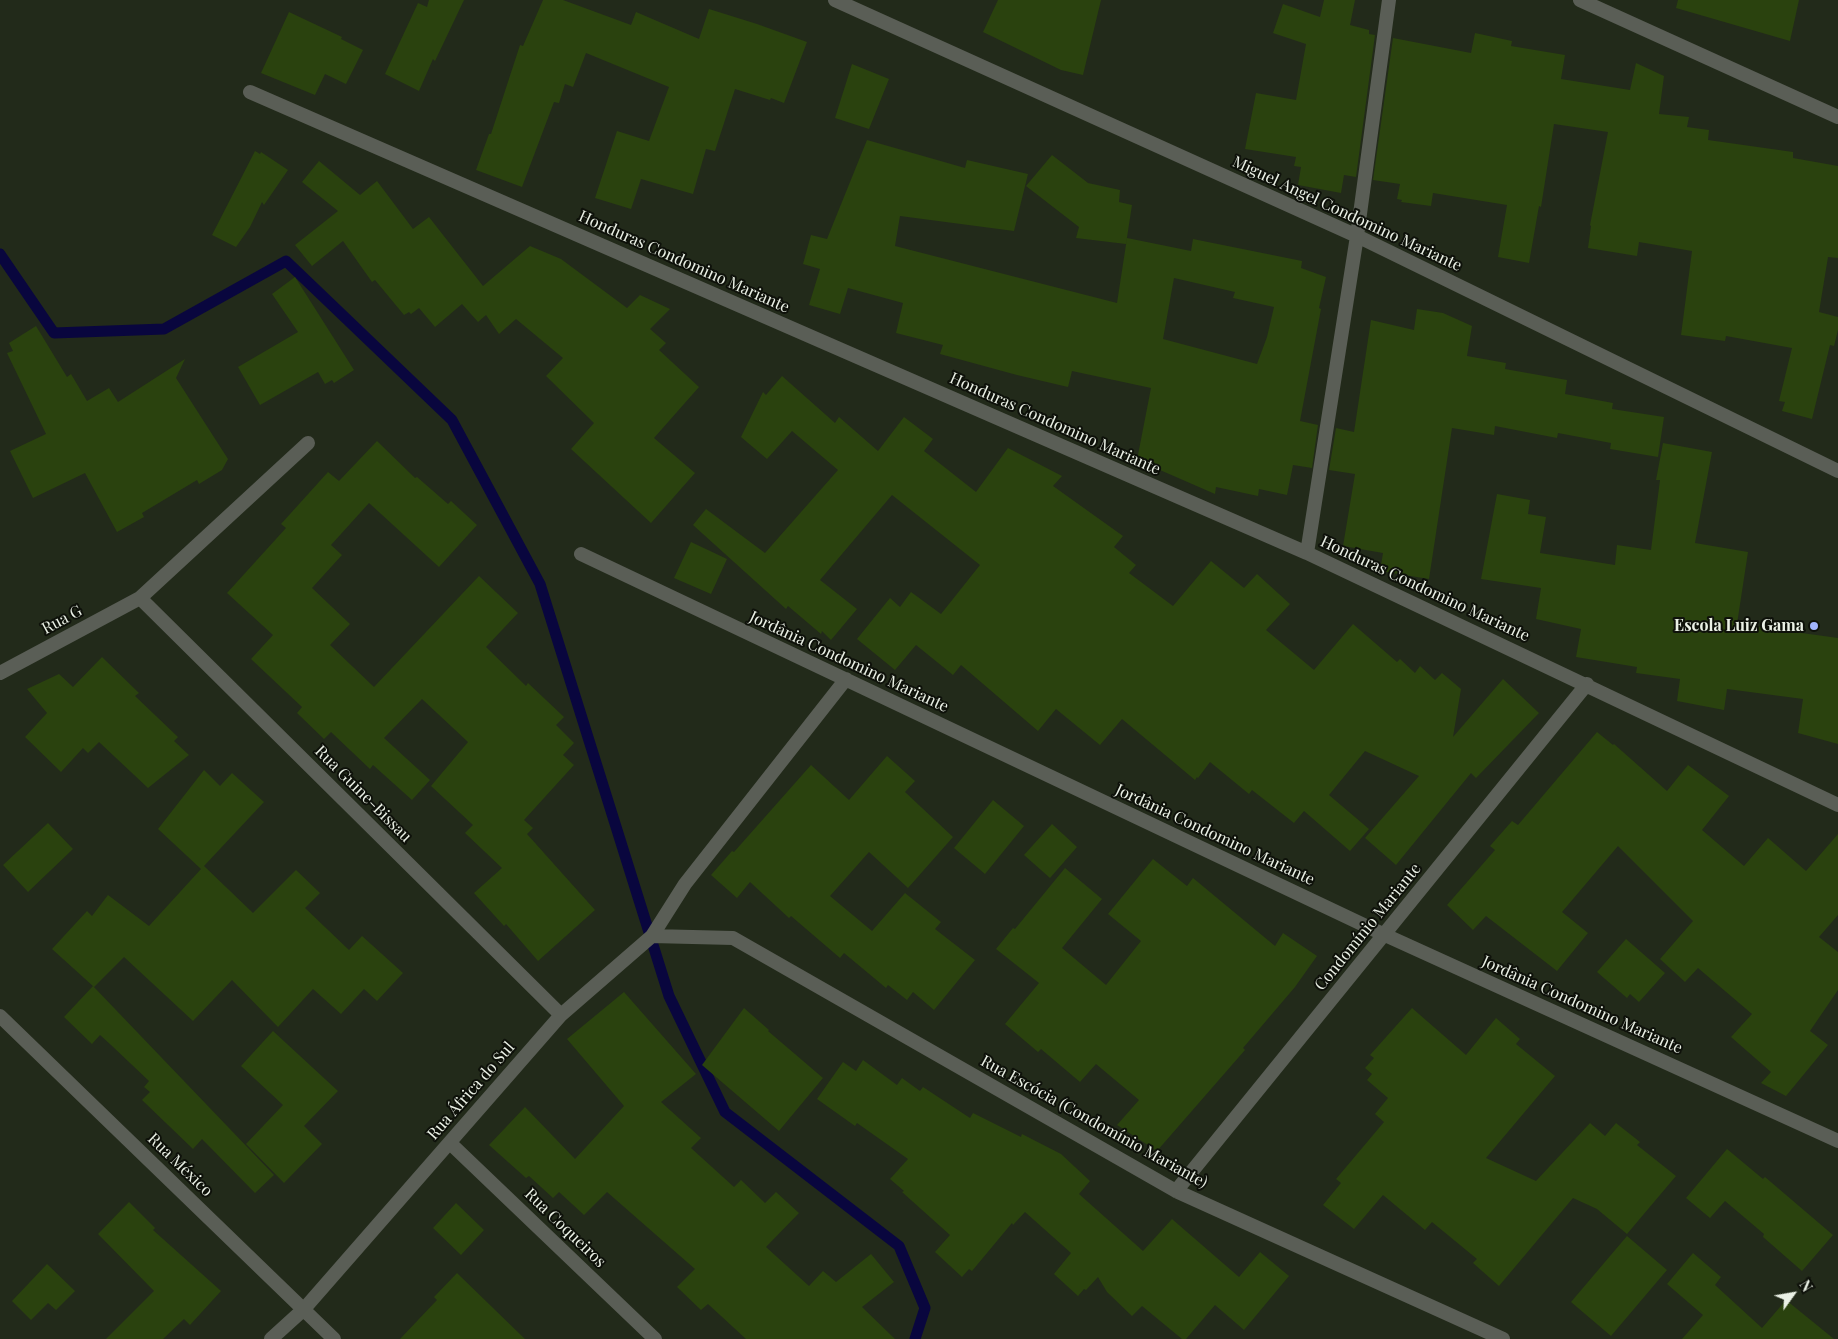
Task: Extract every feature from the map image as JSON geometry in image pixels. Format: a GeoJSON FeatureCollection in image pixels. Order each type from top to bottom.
{"type":"FeatureCollection","features":[{"type":"Feature","properties":{"kind":"street","name":"Miguel Angel Condomino Mariante"},"geometry":{"type":"LineString","coordinates":[[835,0],[1357,236],[1838,471]]}},
{"type":"Feature","properties":{"kind":"street"},"geometry":{"type":"LineString","coordinates":[[1307,553],[1357,236],[1389,0]]}},
{"type":"Feature","properties":{"kind":"street"},"geometry":{"type":"LineString","coordinates":[[1580,0],[1838,118]]}},
{"type":"Feature","properties":{"kind":"street","name":"Honduras Condomino Mariante"},"geometry":{"type":"LineString","coordinates":[[250,92],[1307,553],[1587,684],[1838,805]]}},
{"type":"Feature","properties":{"kind":"street","name":"Rua G"},"geometry":{"type":"LineString","coordinates":[[0,673],[140,598],[308,443]]}},
{"type":"Feature","properties":{"kind":"street","name":"Jordânia Condomino Mariante"},"geometry":{"type":"LineString","coordinates":[[581,554],[1385,935],[1838,1141]]}},
{"type":"Feature","properties":{"kind":"street","name":"Rua Guine-Bissau"},"geometry":{"type":"LineString","coordinates":[[140,598],[561,1014]]}},
{"type":"Feature","properties":{"kind":"street","name":"Rua África do Sul"},"geometry":{"type":"LineString","coordinates":[[271,1339],[304,1309],[561,1014],[652,936],[685,884],[846,679]]}},
{"type":"Feature","properties":{"kind":"street","name":"Condomínio Mariante"},"geometry":{"type":"LineString","coordinates":[[1176,1191],[1587,684]]}},
{"type":"Feature","properties":{"kind":"street","name":"Rua Escócia (Condomínio Mariante)"},"geometry":{"type":"LineString","coordinates":[[652,936],[733,938],[1176,1191],[1503,1339]]}},
{"type":"Feature","properties":{"kind":"street","name":"Rua México"},"geometry":{"type":"LineString","coordinates":[[2,1022],[334,1339]]}},
{"type":"Feature","properties":{"kind":"street","name":"Rua Coqueiros"},"geometry":{"type":"LineString","coordinates":[[450,1143],[655,1339]]}},
{"type":"Feature","properties":{"kind":"building"},"geometry":{"type":"Polygon","coordinates":[[[429,0],[464,0],[435,61],[433,59],[419,91],[385,74],[418,3],[427,7],[429,0]]]}},
{"type":"Feature","properties":{"kind":"building"},"geometry":{"type":"Polygon","coordinates":[[[543,0],[563,0],[631,25],[636,12],[699,39],[709,9],[807,42],[784,103],[735,89],[715,151],[706,149],[693,194],[641,179],[631,209],[595,198],[617,131],[649,141],[669,87],[586,53],[573,87],[565,84],[559,103],[554,102],[522,187],[476,170],[489,134],[491,134],[520,45],[523,46],[543,0]]]}},
{"type":"Feature","properties":{"kind":"building"},"geometry":{"type":"Polygon","coordinates":[[[998,0],[1101,0],[1083,75],[1061,70],[983,32],[998,0]]]}},
{"type":"Feature","properties":{"kind":"building"},"geometry":{"type":"Polygon","coordinates":[[[1324,0],[1355,0],[1350,25],[1369,30],[1369,34],[1375,35],[1356,177],[1344,175],[1341,193],[1298,185],[1301,167],[1294,166],[1296,157],[1245,149],[1256,93],[1296,100],[1306,44],[1273,33],[1283,4],[1320,17],[1324,0]]]}},
{"type":"Feature","properties":{"kind":"building"},"geometry":{"type":"Polygon","coordinates":[[[1678,0],[1799,0],[1790,41],[1676,8],[1678,0]]]}},
{"type":"Feature","properties":{"kind":"building"},"geometry":{"type":"Polygon","coordinates":[[[289,12],[342,37],[341,39],[363,50],[346,84],[325,74],[315,95],[261,73],[289,12]]]}},
{"type":"Feature","properties":{"kind":"building"},"geometry":{"type":"Polygon","coordinates":[[[1475,33],[1512,41],[1511,46],[1565,55],[1561,79],[1630,90],[1636,63],[1664,76],[1659,114],[1689,117],[1687,127],[1709,130],[1708,140],[1793,152],[1793,158],[1838,166],[1838,258],[1828,257],[1819,312],[1838,317],[1838,330],[1834,346],[1830,345],[1812,419],[1782,411],[1785,402],[1779,401],[1792,348],[1726,336],[1725,341],[1681,335],[1692,251],[1639,242],[1637,256],[1588,248],[1590,225],[1608,132],[1554,124],[1541,207],[1539,206],[1529,263],[1498,257],[1507,205],[1433,193],[1431,206],[1401,202],[1402,200],[1397,199],[1400,184],[1373,180],[1393,38],[1471,53],[1475,33]]]}},
{"type":"Feature","properties":{"kind":"building"},"geometry":{"type":"Polygon","coordinates":[[[852,64],[889,79],[869,129],[835,118],[852,64]]]}},
{"type":"Feature","properties":{"kind":"building"},"geometry":{"type":"Polygon","coordinates":[[[867,140],[965,168],[967,160],[1028,174],[1014,231],[900,216],[895,246],[1117,303],[1127,238],[1191,251],[1193,239],[1302,261],[1301,268],[1326,277],[1300,421],[1318,425],[1312,468],[1293,465],[1287,495],[1259,489],[1258,496],[1216,487],[1215,494],[1137,460],[1151,388],[1072,371],[1068,387],[940,354],[943,345],[896,333],[903,303],[848,288],[840,314],[809,305],[820,269],[803,264],[811,235],[827,239],[867,140]],[[1174,278],[1163,339],[1257,364],[1267,337],[1274,307],[1233,298],[1235,292],[1174,278]]]}},
{"type":"Feature","properties":{"kind":"building"},"geometry":{"type":"Polygon","coordinates":[[[255,151],[260,154],[261,152],[288,170],[264,205],[262,202],[250,227],[236,247],[212,235],[255,151]]]}},
{"type":"Feature","properties":{"kind":"building"},"geometry":{"type":"Polygon","coordinates":[[[1052,155],[1088,183],[1120,190],[1119,202],[1132,205],[1126,244],[1076,238],[1079,227],[1026,186],[1052,155]]]}},
{"type":"Feature","properties":{"kind":"building"},"geometry":{"type":"Polygon","coordinates":[[[319,161],[360,195],[377,181],[413,229],[429,217],[483,286],[530,246],[561,259],[627,308],[640,295],[670,309],[650,329],[666,343],[659,350],[699,387],[654,438],[695,473],[651,523],[571,449],[594,423],[546,376],[563,358],[516,319],[499,334],[486,315],[478,322],[462,304],[435,327],[419,308],[411,314],[409,312],[404,315],[375,280],[372,282],[343,241],[312,266],[295,245],[338,211],[302,182],[319,161]]]}},
{"type":"Feature","properties":{"kind":"building"},"geometry":{"type":"Polygon","coordinates":[[[295,277],[354,370],[334,383],[332,380],[325,384],[318,372],[260,405],[238,367],[298,332],[272,294],[295,277]]]}},
{"type":"Feature","properties":{"kind":"building"},"geometry":{"type":"Polygon","coordinates":[[[1417,309],[1443,313],[1472,326],[1467,356],[1506,363],[1505,369],[1567,380],[1565,394],[1613,403],[1612,409],[1664,417],[1658,457],[1610,449],[1611,443],[1558,433],[1557,438],[1495,426],[1494,435],[1452,428],[1429,579],[1380,571],[1383,553],[1343,546],[1355,474],[1329,470],[1336,428],[1354,432],[1371,320],[1414,330],[1417,309]]]}},
{"type":"Feature","properties":{"kind":"building"},"geometry":{"type":"Polygon","coordinates":[[[36,326],[67,377],[71,374],[87,401],[109,388],[118,402],[185,359],[176,378],[228,459],[222,470],[199,484],[197,480],[142,513],[144,517],[117,532],[85,473],[33,498],[10,451],[46,434],[7,353],[13,351],[9,343],[36,326]]]}},
{"type":"Feature","properties":{"kind":"building"},"geometry":{"type":"Polygon","coordinates":[[[782,376],[835,423],[839,417],[878,451],[904,417],[933,439],[924,451],[976,492],[1008,448],[1062,476],[1053,486],[1123,536],[1114,547],[1136,565],[1129,573],[1173,606],[1211,561],[1244,588],[1257,574],[1290,604],[1266,630],[1314,670],[1353,624],[1397,662],[1400,659],[1415,673],[1420,666],[1435,680],[1442,673],[1461,689],[1453,737],[1503,679],[1539,713],[1476,778],[1471,773],[1396,865],[1365,838],[1419,776],[1365,751],[1329,795],[1369,829],[1350,851],[1304,811],[1294,823],[1252,790],[1249,794],[1210,762],[1195,780],[1122,719],[1100,745],[1056,709],[1038,731],[961,665],[953,675],[916,645],[895,670],[857,639],[890,598],[900,607],[911,592],[941,614],[980,565],[892,495],[820,580],[857,609],[831,640],[788,606],[786,609],[693,525],[706,509],[765,553],[838,470],[792,431],[767,459],[741,437],[763,392],[766,395],[782,376]]]}},
{"type":"Feature","properties":{"kind":"building"},"geometry":{"type":"Polygon","coordinates":[[[377,441],[415,478],[417,477],[448,504],[451,501],[477,525],[439,567],[369,503],[331,545],[342,555],[312,588],[350,624],[330,645],[374,687],[479,576],[518,613],[486,647],[526,686],[528,683],[564,717],[556,725],[574,743],[563,755],[574,765],[524,820],[533,828],[527,834],[595,910],[538,961],[506,924],[504,926],[474,893],[502,868],[465,833],[473,825],[431,786],[468,742],[422,699],[384,738],[430,780],[412,800],[373,765],[370,769],[331,732],[324,739],[297,713],[302,707],[251,659],[273,635],[227,593],[286,528],[281,524],[328,472],[339,481],[377,441]]]}},
{"type":"Feature","properties":{"kind":"building"},"geometry":{"type":"Polygon","coordinates":[[[1663,443],[1712,452],[1695,543],[1748,552],[1737,624],[1838,638],[1838,744],[1798,733],[1803,699],[1727,689],[1724,710],[1677,701],[1680,679],[1636,673],[1637,667],[1576,657],[1581,629],[1536,619],[1541,588],[1481,579],[1497,494],[1530,500],[1528,514],[1546,517],[1540,553],[1615,565],[1617,545],[1651,550],[1660,480],[1656,480],[1663,443]]]}},
{"type":"Feature","properties":{"kind":"building"},"geometry":{"type":"Polygon","coordinates":[[[691,542],[727,559],[711,594],[674,578],[691,542]]]}},
{"type":"Feature","properties":{"kind":"building"},"geometry":{"type":"Polygon","coordinates":[[[102,657],[139,693],[135,696],[178,737],[174,741],[189,755],[148,788],[99,742],[88,753],[83,748],[61,772],[25,737],[47,713],[27,689],[59,674],[73,687],[102,657]]]}},
{"type":"Feature","properties":{"kind":"building"},"geometry":{"type":"Polygon","coordinates":[[[1597,732],[1614,744],[1667,791],[1688,765],[1729,796],[1702,830],[1744,866],[1768,838],[1806,871],[1838,834],[1838,915],[1819,937],[1838,952],[1838,990],[1810,1031],[1828,1045],[1786,1096],[1761,1083],[1771,1072],[1731,1037],[1752,1014],[1698,968],[1685,982],[1660,959],[1693,921],[1618,846],[1562,912],[1588,933],[1557,971],[1486,916],[1473,930],[1447,905],[1495,850],[1490,846],[1512,821],[1518,825],[1597,732]]]}},
{"type":"Feature","properties":{"kind":"building"},"geometry":{"type":"Polygon","coordinates":[[[887,756],[915,781],[905,792],[953,837],[908,888],[869,852],[830,896],[872,931],[905,893],[941,922],[935,929],[975,960],[934,1010],[913,992],[907,1000],[888,985],[886,988],[844,953],[840,958],[791,916],[789,918],[750,882],[737,898],[711,875],[732,851],[734,852],[811,765],[849,800],[887,756]]]}},
{"type":"Feature","properties":{"kind":"building"},"geometry":{"type":"Polygon","coordinates":[[[204,770],[220,786],[232,773],[264,802],[204,866],[253,913],[296,870],[320,893],[305,908],[349,950],[362,936],[403,973],[377,1001],[364,989],[341,1014],[313,989],[278,1027],[232,980],[193,1021],[124,957],[94,987],[52,949],[87,911],[92,916],[108,895],[149,926],[201,869],[158,829],[204,770]]]}},
{"type":"Feature","properties":{"kind":"building"},"geometry":{"type":"Polygon","coordinates":[[[993,800],[1024,826],[985,874],[954,848],[993,800]]]}},
{"type":"Feature","properties":{"kind":"building"},"geometry":{"type":"Polygon","coordinates":[[[48,823],[73,849],[28,892],[3,865],[48,823]]]}},
{"type":"Feature","properties":{"kind":"building"},"geometry":{"type":"Polygon","coordinates":[[[1052,824],[1077,847],[1050,878],[1024,855],[1052,824]]]}},
{"type":"Feature","properties":{"kind":"building"},"geometry":{"type":"Polygon","coordinates":[[[1153,859],[1187,886],[1193,878],[1275,946],[1283,933],[1317,956],[1295,987],[1243,1048],[1245,1050],[1157,1151],[1117,1125],[1139,1100],[1096,1064],[1080,1082],[1041,1049],[1038,1052],[1005,1024],[1039,983],[996,949],[1065,868],[1102,899],[1062,948],[1106,985],[1141,941],[1108,914],[1153,859]]]}},
{"type":"Feature","properties":{"kind":"building"},"geometry":{"type":"Polygon","coordinates":[[[1626,939],[1665,973],[1639,1002],[1630,994],[1627,998],[1597,972],[1626,939]]]}},
{"type":"Feature","properties":{"kind":"building"},"geometry":{"type":"Polygon","coordinates":[[[93,986],[274,1175],[255,1193],[202,1139],[193,1149],[142,1100],[150,1092],[144,1087],[149,1081],[111,1045],[100,1035],[92,1044],[64,1017],[93,986]]]}},
{"type":"Feature","properties":{"kind":"building"},"geometry":{"type":"Polygon","coordinates":[[[624,992],[696,1074],[661,1102],[701,1138],[691,1148],[734,1187],[741,1180],[765,1203],[776,1192],[799,1213],[766,1247],[809,1286],[823,1271],[836,1282],[871,1254],[894,1282],[862,1307],[895,1339],[746,1339],[708,1304],[701,1310],[677,1287],[695,1269],[607,1192],[584,1215],[559,1192],[553,1198],[529,1176],[526,1178],[489,1145],[525,1107],[575,1159],[624,1106],[567,1039],[624,992]]]}},
{"type":"Feature","properties":{"kind":"building"},"geometry":{"type":"Polygon","coordinates":[[[744,1008],[823,1078],[779,1131],[702,1065],[744,1008]]]}},
{"type":"Feature","properties":{"kind":"building"},"geometry":{"type":"Polygon","coordinates":[[[1412,1008],[1466,1055],[1496,1018],[1520,1039],[1516,1044],[1555,1076],[1486,1158],[1536,1181],[1590,1123],[1605,1136],[1616,1123],[1640,1142],[1637,1145],[1676,1176],[1627,1234],[1597,1209],[1573,1198],[1499,1286],[1473,1263],[1477,1259],[1432,1222],[1425,1230],[1383,1195],[1354,1229],[1323,1205],[1341,1183],[1336,1179],[1384,1122],[1375,1114],[1388,1098],[1367,1080],[1372,1074],[1365,1068],[1374,1058],[1370,1055],[1412,1008]]]}},
{"type":"Feature","properties":{"kind":"building"},"geometry":{"type":"Polygon","coordinates":[[[273,1031],[338,1091],[304,1126],[322,1144],[284,1183],[246,1144],[283,1105],[241,1066],[273,1031]]]}},
{"type":"Feature","properties":{"kind":"building"},"geometry":{"type":"Polygon","coordinates":[[[863,1060],[897,1085],[902,1078],[920,1091],[923,1087],[970,1118],[973,1113],[1021,1137],[1022,1134],[1061,1154],[1090,1181],[1079,1194],[1143,1251],[1172,1219],[1239,1277],[1260,1252],[1289,1276],[1244,1330],[1215,1305],[1186,1339],[1182,1339],[1142,1306],[1132,1316],[1107,1292],[1098,1277],[1078,1296],[1054,1274],[1071,1253],[1025,1212],[1013,1225],[1012,1223],[972,1271],[969,1269],[962,1277],[935,1252],[950,1235],[890,1179],[908,1159],[857,1123],[855,1126],[817,1099],[843,1062],[856,1071],[863,1060]]]}},
{"type":"Feature","properties":{"kind":"building"},"geometry":{"type":"Polygon","coordinates":[[[1727,1149],[1763,1179],[1765,1177],[1833,1235],[1802,1271],[1763,1237],[1764,1234],[1725,1201],[1710,1218],[1686,1198],[1727,1149]]]}},
{"type":"Feature","properties":{"kind":"building"},"geometry":{"type":"Polygon","coordinates":[[[129,1202],[155,1228],[153,1230],[221,1291],[190,1325],[184,1319],[163,1339],[106,1339],[154,1291],[98,1234],[129,1202]]]}},
{"type":"Feature","properties":{"kind":"building"},"geometry":{"type":"Polygon","coordinates":[[[456,1203],[484,1230],[461,1255],[433,1228],[456,1203]]]}},
{"type":"Feature","properties":{"kind":"building"},"geometry":{"type":"Polygon","coordinates":[[[1627,1236],[1667,1270],[1611,1336],[1571,1302],[1627,1236]]]}},
{"type":"Feature","properties":{"kind":"building"},"geometry":{"type":"Polygon","coordinates":[[[1693,1253],[1721,1277],[1715,1285],[1762,1328],[1786,1300],[1834,1339],[1682,1339],[1703,1315],[1667,1284],[1693,1253]]]}},
{"type":"Feature","properties":{"kind":"building"},"geometry":{"type":"Polygon","coordinates":[[[47,1264],[75,1291],[56,1310],[48,1303],[31,1320],[12,1301],[47,1264]]]}},
{"type":"Feature","properties":{"kind":"building"},"geometry":{"type":"Polygon","coordinates":[[[457,1273],[525,1339],[400,1339],[437,1300],[434,1297],[457,1273]]]}},
{"type":"Feature","properties":{"kind":"waterway"},"geometry":{"type":"LineString","coordinates":[[0,254],[54,333],[164,329],[286,261],[452,420],[540,584],[669,996],[725,1112],[899,1246],[925,1308],[915,1339]]}},
{"type":"Feature","properties":{"kind":"place","name":"Escola Luiz Gama"},"geometry":{"type":"Point","coordinates":[1814,626]}}]}
